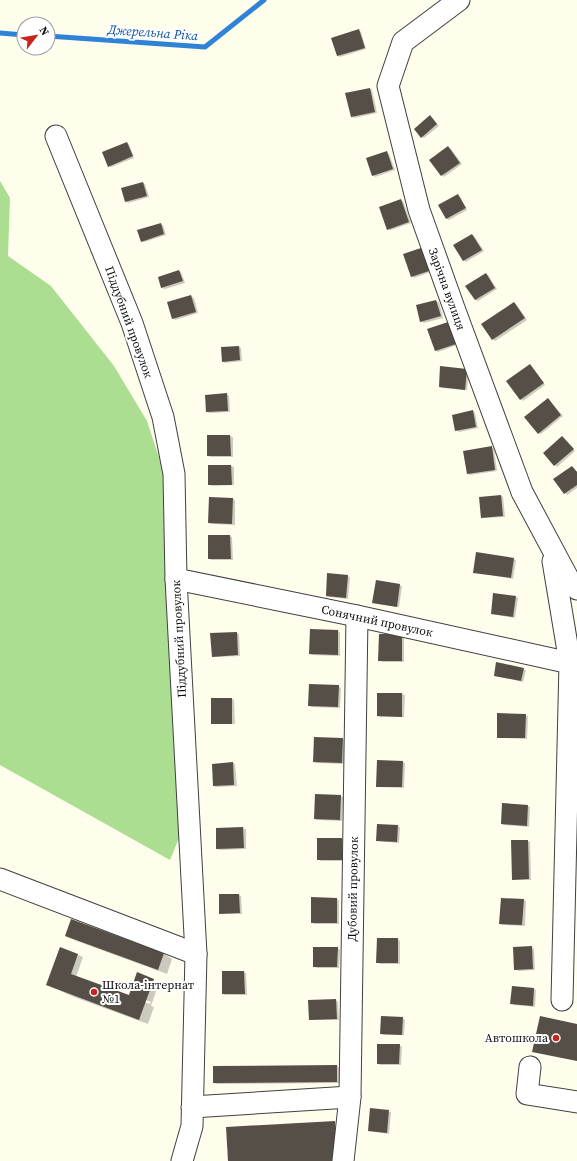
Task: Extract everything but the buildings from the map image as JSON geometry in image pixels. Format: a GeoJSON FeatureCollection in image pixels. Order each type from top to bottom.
{"type":"FeatureCollection","features":[{"type":"Feature","properties":{"kind":"street","name":"Зарічна вулиця"},"geometry":{"type":"LineString","coordinates":[[459,0],[403,42],[388,86],[419,210],[522,492],[568,578],[577,589]]}},
{"type":"Feature","properties":{"kind":"street","name":"Піддубний провулок"},"geometry":{"type":"LineString","coordinates":[[56,136],[132,323],[163,417],[174,474],[176,579],[196,954],[192,1126],[182,1161]]}},
{"type":"Feature","properties":{"kind":"street"},"geometry":{"type":"LineString","coordinates":[[550,543],[574,662],[562,1000]]}},
{"type":"Feature","properties":{"kind":"street","name":"Сонячний провулок"},"geometry":{"type":"LineString","coordinates":[[176,579],[574,662]]}},
{"type":"Feature","properties":{"kind":"street","name":"Дубовий провулок"},"geometry":{"type":"LineString","coordinates":[[343,1161],[350,1097],[357,616]]}},
{"type":"Feature","properties":{"kind":"street"},"geometry":{"type":"LineString","coordinates":[[0,879],[196,954]]}},
{"type":"Feature","properties":{"kind":"street"},"geometry":{"type":"LineString","coordinates":[[530,1067],[527,1094],[577,1102]]}},
{"type":"Feature","properties":{"kind":"street"},"geometry":{"type":"LineString","coordinates":[[192,1107],[350,1097]]}},
{"type":"Feature","properties":{"kind":"green space"},"geometry":{"type":"Polygon","coordinates":[[[0,181],[10,198],[8,256],[51,286],[114,366],[147,421],[167,482],[182,831],[170,860],[0,765],[0,181]]]}},
{"type":"Feature","properties":{"kind":"waterway","name":"Джерельна Ріка"},"geometry":{"type":"LineString","coordinates":[[56,37],[205,47],[264,0]]}},
{"type":"Feature","properties":{"kind":"waterway","name":"Джерельна Ріка"},"geometry":{"type":"LineString","coordinates":[[0,33],[16,34]]}},
{"type":"Feature","properties":{"kind":"place","name":"Школа-інтернат №1"},"geometry":{"type":"Point","coordinates":[94,992]}},
{"type":"Feature","properties":{"kind":"place","name":"Автошкола"},"geometry":{"type":"Point","coordinates":[556,1038]}}]}
